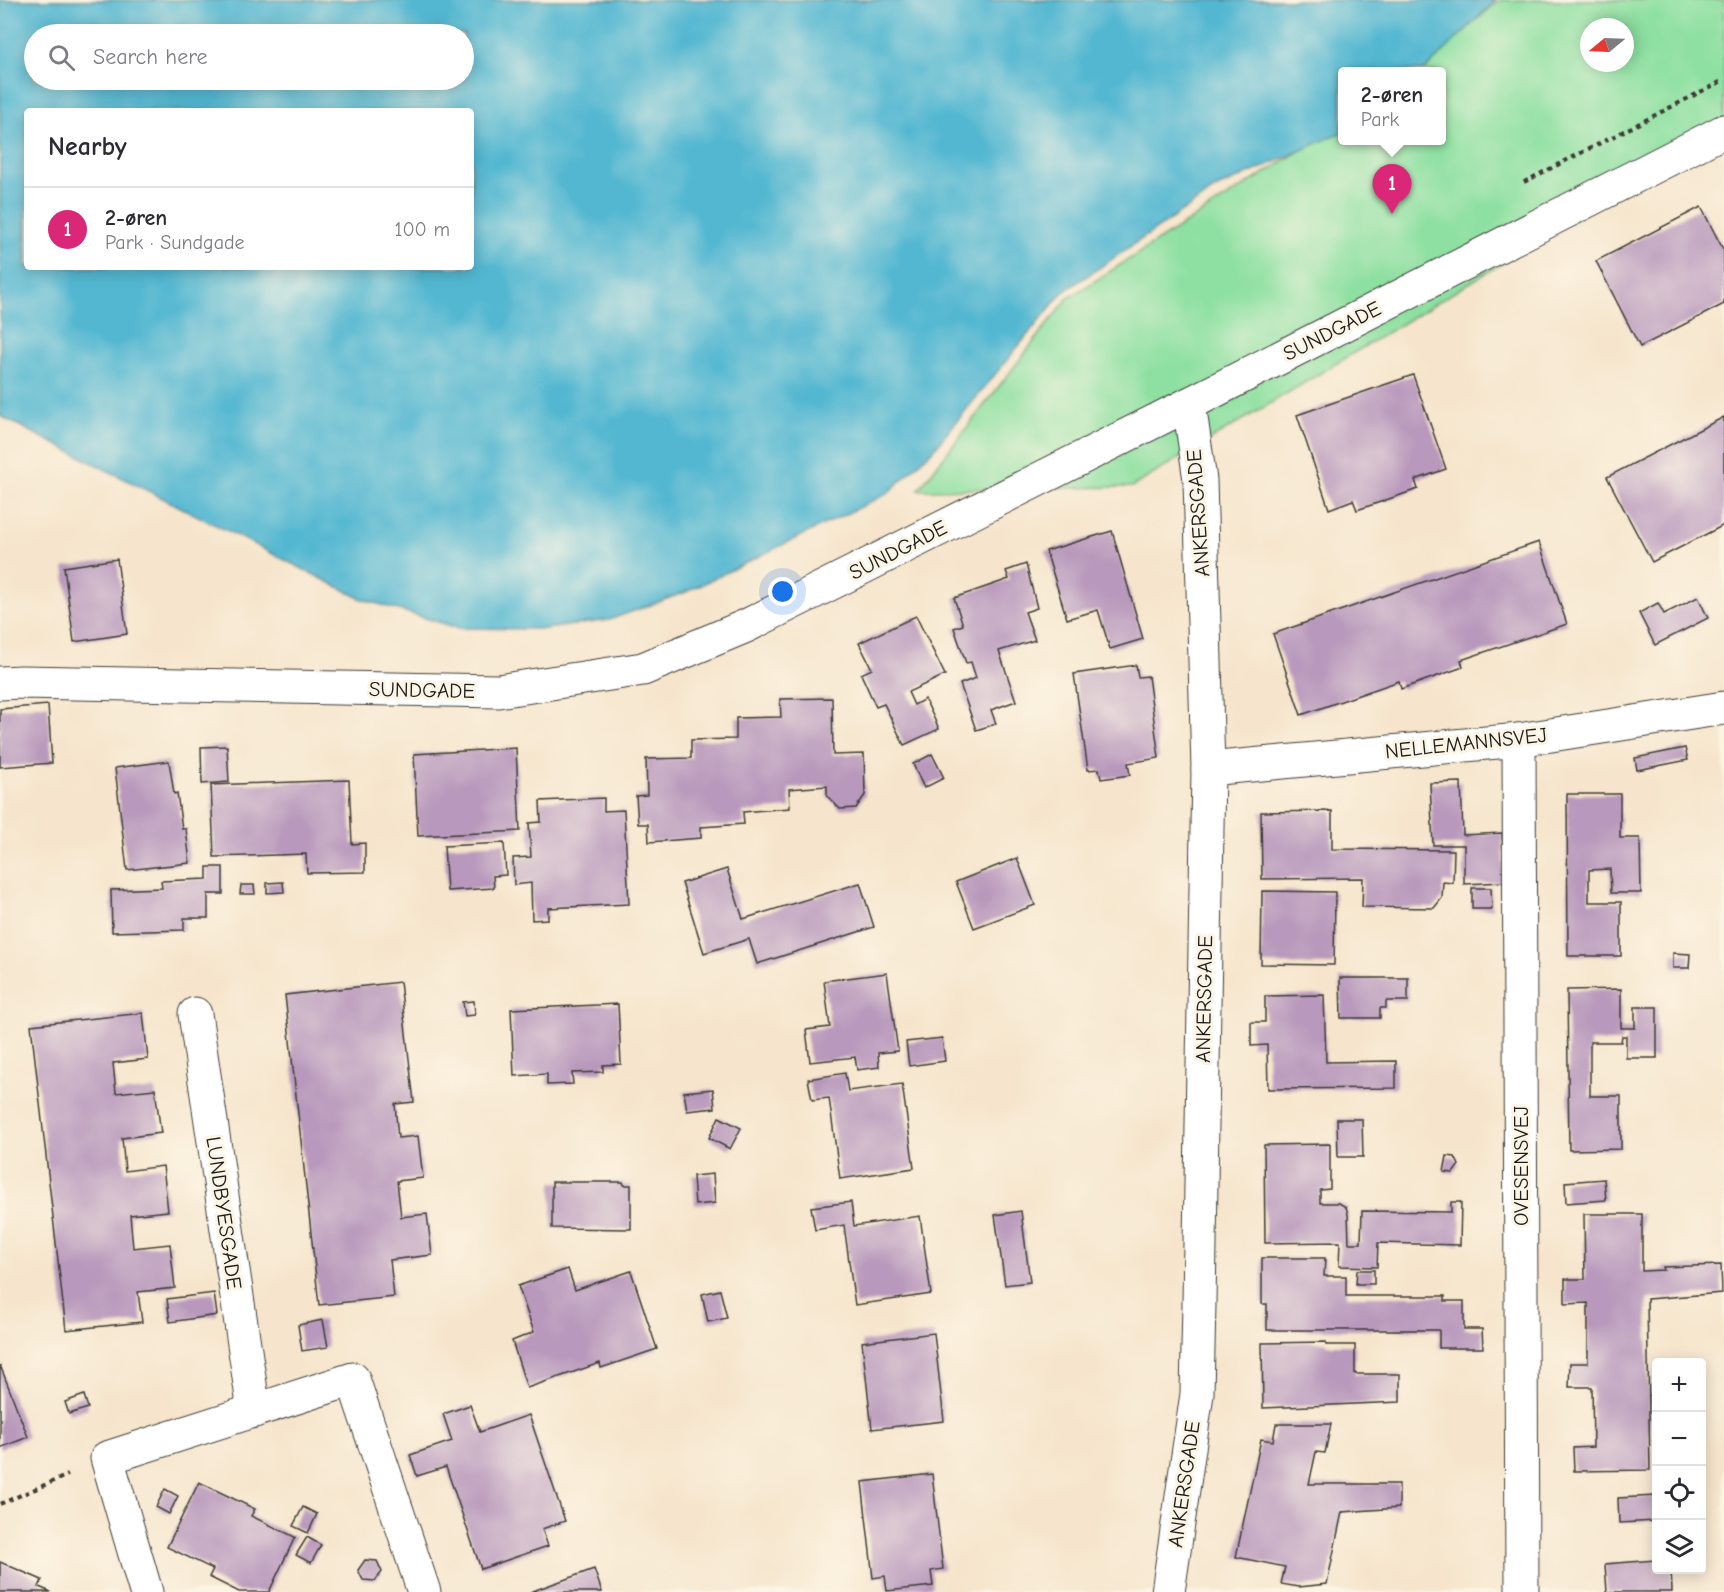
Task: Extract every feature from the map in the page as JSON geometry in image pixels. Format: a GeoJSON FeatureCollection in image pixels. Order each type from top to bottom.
{"type":"FeatureCollection","features":[{"type":"Feature","properties":{"kind":"street","name":"SUNDGADE"},"geometry":{"type":"LineString","coordinates":[[0,683],[498,691],[643,669],[746,626],[1189,404],[1724,130]]}},
{"type":"Feature","properties":{"kind":"street","name":"ANKERSGADE"},"geometry":{"type":"LineString","coordinates":[[1168,1592],[1197,1394],[1208,769],[1200,480],[1189,404]]}},
{"type":"Feature","properties":{"kind":"street","name":"NELLEMANNSVEJ"},"geometry":{"type":"LineString","coordinates":[[1208,769],[1520,740],[1724,708]]}},
{"type":"Feature","properties":{"kind":"street","name":"OVESENSVEJ"},"geometry":{"type":"LineString","coordinates":[[1520,740],[1522,1592]]}},
{"type":"Feature","properties":{"kind":"street","name":"LUNDBYESGADE"},"geometry":{"type":"LineString","coordinates":[[195,1014],[254,1412]]}},
{"type":"Feature","properties":{"kind":"street"},"geometry":{"type":"LineString","coordinates":[[146,1592],[107,1458],[353,1379],[424,1592]]}},
{"type":"Feature","properties":{"kind":"path"},"geometry":{"type":"LineString","coordinates":[[0,1504],[107,1458]]}},
{"type":"Feature","properties":{"kind":"green space"},"geometry":{"type":"Polygon","coordinates":[[[1500,0],[1724,0],[1724,129],[1132,487],[918,490],[1068,298],[1338,127],[1338,145],[1446,145],[1446,67],[1422,67],[1500,0]]]}},
{"type":"Feature","properties":{"kind":"water"},"geometry":{"type":"Polygon","coordinates":[[[0,0],[1496,0],[1428,67],[1338,67],[1338,134],[1217,188],[1062,293],[934,449],[887,494],[686,592],[609,620],[545,629],[458,628],[362,599],[0,416],[0,0]]]}},
{"type":"Feature","properties":{"kind":"building"},"geometry":{"type":"Polygon","coordinates":[[[1701,207],[1724,251],[1724,304],[1640,347],[1596,261],[1701,207]]]}},
{"type":"Feature","properties":{"kind":"building"},"geometry":{"type":"Polygon","coordinates":[[[1413,375],[1446,469],[1415,480],[1418,489],[1357,510],[1353,500],[1329,509],[1297,415],[1413,375]]]}},
{"type":"Feature","properties":{"kind":"building"},"geometry":{"type":"Polygon","coordinates":[[[1724,417],[1724,525],[1652,562],[1607,477],[1724,417]]]}},
{"type":"Feature","properties":{"kind":"building"},"geometry":{"type":"Polygon","coordinates":[[[1112,531],[1143,639],[1110,649],[1098,610],[1067,619],[1046,551],[1112,531]]]}},
{"type":"Feature","properties":{"kind":"building"},"geometry":{"type":"Polygon","coordinates":[[[1539,542],[1567,624],[1461,660],[1463,667],[1401,689],[1399,681],[1301,715],[1273,634],[1539,542]]]}},
{"type":"Feature","properties":{"kind":"building"},"geometry":{"type":"Polygon","coordinates":[[[117,559],[127,634],[74,642],[64,567],[117,559]]]}},
{"type":"Feature","properties":{"kind":"building"},"geometry":{"type":"Polygon","coordinates":[[[1026,564],[1037,608],[1025,612],[1035,640],[999,651],[1016,701],[991,710],[996,724],[976,730],[960,684],[976,678],[971,662],[966,663],[954,628],[963,625],[954,598],[1009,579],[1006,571],[1026,564]]]}},
{"type":"Feature","properties":{"kind":"building"},"geometry":{"type":"Polygon","coordinates":[[[1698,597],[1708,618],[1655,645],[1639,613],[1658,603],[1664,614],[1698,597]]]}},
{"type":"Feature","properties":{"kind":"building"},"geometry":{"type":"Polygon","coordinates":[[[916,616],[945,675],[908,692],[914,705],[925,699],[939,729],[904,745],[884,704],[876,707],[861,674],[872,669],[859,643],[916,616]]]}},
{"type":"Feature","properties":{"kind":"building"},"geometry":{"type":"Polygon","coordinates":[[[1136,665],[1138,677],[1148,676],[1159,758],[1128,763],[1130,775],[1101,779],[1099,769],[1088,770],[1074,674],[1136,665]]]}},
{"type":"Feature","properties":{"kind":"building"},"geometry":{"type":"Polygon","coordinates":[[[832,698],[833,755],[864,754],[865,795],[856,808],[840,809],[827,796],[827,786],[789,789],[790,808],[743,812],[744,824],[701,827],[701,838],[649,842],[648,824],[638,824],[636,796],[647,795],[646,759],[691,758],[691,740],[736,739],[736,718],[781,717],[780,699],[832,698]]]}},
{"type":"Feature","properties":{"kind":"building"},"geometry":{"type":"Polygon","coordinates":[[[48,705],[52,763],[0,767],[0,709],[48,705]]]}},
{"type":"Feature","properties":{"kind":"building"},"geometry":{"type":"Polygon","coordinates":[[[227,746],[229,782],[202,784],[201,747],[227,746]]]}},
{"type":"Feature","properties":{"kind":"building"},"geometry":{"type":"Polygon","coordinates":[[[516,748],[520,831],[418,836],[414,754],[516,748]]]}},
{"type":"Feature","properties":{"kind":"building"},"geometry":{"type":"Polygon","coordinates":[[[1685,748],[1688,760],[1637,770],[1635,758],[1685,748]]]}},
{"type":"Feature","properties":{"kind":"building"},"geometry":{"type":"Polygon","coordinates":[[[932,754],[944,778],[924,788],[913,764],[932,754]]]}},
{"type":"Feature","properties":{"kind":"building"},"geometry":{"type":"Polygon","coordinates":[[[169,761],[174,794],[177,793],[182,829],[186,829],[190,863],[127,870],[115,768],[169,761]]]}},
{"type":"Feature","properties":{"kind":"building"},"geometry":{"type":"Polygon","coordinates":[[[349,780],[352,844],[365,843],[365,872],[307,873],[306,854],[214,857],[211,785],[349,780]]]}},
{"type":"Feature","properties":{"kind":"building"},"geometry":{"type":"Polygon","coordinates":[[[1461,782],[1463,835],[1502,833],[1504,882],[1464,884],[1464,845],[1433,845],[1430,783],[1461,782]]]}},
{"type":"Feature","properties":{"kind":"building"},"geometry":{"type":"Polygon","coordinates":[[[1567,794],[1620,794],[1620,838],[1640,838],[1641,893],[1611,893],[1610,869],[1589,870],[1589,902],[1621,902],[1621,956],[1568,956],[1567,794]]]}},
{"type":"Feature","properties":{"kind":"building"},"geometry":{"type":"Polygon","coordinates":[[[604,798],[604,811],[624,810],[629,904],[548,908],[548,919],[532,920],[531,883],[514,885],[513,858],[531,857],[529,823],[541,822],[540,801],[604,798]]]}},
{"type":"Feature","properties":{"kind":"building"},"geometry":{"type":"Polygon","coordinates":[[[1332,811],[1332,849],[1454,850],[1453,883],[1443,882],[1442,898],[1434,908],[1362,907],[1363,878],[1262,879],[1261,812],[1332,811]]]}},
{"type":"Feature","properties":{"kind":"building"},"geometry":{"type":"Polygon","coordinates":[[[504,843],[506,875],[493,876],[494,888],[447,891],[444,846],[504,843]]]}},
{"type":"Feature","properties":{"kind":"building"},"geometry":{"type":"Polygon","coordinates":[[[1017,858],[1035,905],[974,928],[956,882],[1017,858]]]}},
{"type":"Feature","properties":{"kind":"building"},"geometry":{"type":"Polygon","coordinates":[[[207,867],[223,867],[223,894],[208,894],[208,918],[184,918],[184,930],[112,932],[111,890],[162,888],[161,881],[207,879],[207,867]]]}},
{"type":"Feature","properties":{"kind":"building"},"geometry":{"type":"Polygon","coordinates":[[[727,869],[743,919],[860,883],[874,927],[757,964],[749,939],[704,953],[682,883],[727,869]]]}},
{"type":"Feature","properties":{"kind":"building"},"geometry":{"type":"Polygon","coordinates":[[[283,882],[284,892],[267,893],[267,883],[283,882]]]}},
{"type":"Feature","properties":{"kind":"building"},"geometry":{"type":"Polygon","coordinates":[[[241,885],[254,885],[255,894],[240,894],[241,885]]]}},
{"type":"Feature","properties":{"kind":"building"},"geometry":{"type":"Polygon","coordinates":[[[1472,888],[1491,888],[1492,909],[1472,909],[1472,888]]]}},
{"type":"Feature","properties":{"kind":"building"},"geometry":{"type":"Polygon","coordinates":[[[1262,891],[1335,892],[1334,965],[1261,964],[1262,891]]]}},
{"type":"Feature","properties":{"kind":"building"},"geometry":{"type":"Polygon","coordinates":[[[1673,953],[1690,954],[1689,968],[1673,968],[1673,953]]]}},
{"type":"Feature","properties":{"kind":"building"},"geometry":{"type":"Polygon","coordinates":[[[887,973],[898,1051],[878,1053],[879,1067],[857,1070],[855,1057],[810,1062],[806,1030],[830,1027],[824,981],[887,973]]]}},
{"type":"Feature","properties":{"kind":"building"},"geometry":{"type":"Polygon","coordinates":[[[1340,978],[1408,978],[1408,1001],[1386,1001],[1386,1008],[1380,1008],[1380,1018],[1341,1018],[1340,978]]]}},
{"type":"Feature","properties":{"kind":"building"},"geometry":{"type":"Polygon","coordinates":[[[400,982],[414,1102],[395,1104],[398,1138],[418,1136],[423,1178],[397,1181],[401,1217],[427,1214],[432,1255],[390,1260],[394,1297],[319,1305],[285,995],[400,982]]]}},
{"type":"Feature","properties":{"kind":"building"},"geometry":{"type":"Polygon","coordinates":[[[1621,989],[1621,1028],[1635,1028],[1635,1007],[1657,1007],[1657,1058],[1626,1058],[1626,1036],[1622,1036],[1621,1042],[1590,1042],[1590,1096],[1621,1096],[1621,1149],[1569,1150],[1567,990],[1621,989]]]}},
{"type":"Feature","properties":{"kind":"building"},"geometry":{"type":"Polygon","coordinates":[[[1324,995],[1326,1062],[1396,1061],[1396,1088],[1268,1089],[1267,1045],[1251,1046],[1251,1022],[1265,1022],[1265,996],[1324,995]]]}},
{"type":"Feature","properties":{"kind":"building"},"geometry":{"type":"Polygon","coordinates":[[[474,1001],[475,1015],[465,1016],[463,1002],[474,1001]]]}},
{"type":"Feature","properties":{"kind":"building"},"geometry":{"type":"Polygon","coordinates":[[[618,1004],[621,1064],[603,1065],[603,1072],[572,1073],[573,1084],[547,1085],[547,1074],[514,1076],[511,1009],[618,1004]]]}},
{"type":"Feature","properties":{"kind":"building"},"geometry":{"type":"Polygon","coordinates":[[[143,1013],[148,1059],[113,1063],[116,1093],[155,1089],[161,1133],[122,1138],[125,1171],[163,1166],[168,1211],[130,1215],[133,1248],[170,1244],[175,1288],[138,1292],[142,1322],[66,1330],[31,1025],[143,1013]]]}},
{"type":"Feature","properties":{"kind":"building"},"geometry":{"type":"Polygon","coordinates":[[[942,1038],[945,1061],[909,1066],[906,1042],[942,1038]]]}},
{"type":"Feature","properties":{"kind":"building"},"geometry":{"type":"Polygon","coordinates":[[[845,1073],[848,1091],[902,1084],[914,1168],[840,1179],[829,1098],[812,1100],[808,1079],[845,1073]]]}},
{"type":"Feature","properties":{"kind":"building"},"geometry":{"type":"Polygon","coordinates":[[[713,1089],[715,1108],[687,1111],[684,1092],[713,1089]]]}},
{"type":"Feature","properties":{"kind":"building"},"geometry":{"type":"Polygon","coordinates":[[[719,1117],[741,1128],[730,1149],[709,1138],[719,1117]]]}},
{"type":"Feature","properties":{"kind":"building"},"geometry":{"type":"Polygon","coordinates":[[[1337,1119],[1362,1119],[1363,1157],[1338,1157],[1337,1119]]]}},
{"type":"Feature","properties":{"kind":"building"},"geometry":{"type":"Polygon","coordinates":[[[1330,1144],[1330,1189],[1320,1190],[1320,1203],[1339,1203],[1346,1207],[1349,1243],[1361,1243],[1362,1211],[1451,1212],[1451,1202],[1461,1202],[1460,1245],[1378,1243],[1377,1267],[1339,1266],[1340,1242],[1265,1243],[1264,1145],[1330,1144]]]}},
{"type":"Feature","properties":{"kind":"building"},"geometry":{"type":"Polygon","coordinates":[[[1447,1156],[1455,1157],[1459,1165],[1453,1173],[1444,1172],[1447,1156]]]}},
{"type":"Feature","properties":{"kind":"building"},"geometry":{"type":"Polygon","coordinates":[[[713,1174],[715,1203],[695,1205],[693,1176],[713,1174]]]}},
{"type":"Feature","properties":{"kind":"building"},"geometry":{"type":"Polygon","coordinates":[[[1604,1179],[1606,1200],[1566,1203],[1565,1182],[1604,1179]]]}},
{"type":"Feature","properties":{"kind":"building"},"geometry":{"type":"Polygon","coordinates":[[[552,1182],[623,1182],[624,1185],[631,1185],[631,1229],[552,1228],[552,1182]]]}},
{"type":"Feature","properties":{"kind":"building"},"geometry":{"type":"Polygon","coordinates":[[[851,1202],[854,1226],[920,1216],[931,1294],[855,1305],[844,1225],[815,1230],[811,1207],[851,1202]]]}},
{"type":"Feature","properties":{"kind":"building"},"geometry":{"type":"Polygon","coordinates":[[[1021,1211],[1030,1282],[1005,1285],[995,1215],[1021,1211]]]}},
{"type":"Feature","properties":{"kind":"building"},"geometry":{"type":"Polygon","coordinates":[[[1584,1214],[1642,1214],[1642,1271],[1664,1270],[1663,1267],[1721,1265],[1722,1293],[1647,1299],[1650,1470],[1574,1471],[1573,1448],[1593,1447],[1592,1387],[1569,1387],[1570,1363],[1588,1363],[1588,1303],[1565,1304],[1565,1279],[1585,1279],[1584,1214]]]}},
{"type":"Feature","properties":{"kind":"building"},"geometry":{"type":"Polygon","coordinates":[[[1262,1258],[1325,1258],[1324,1276],[1346,1276],[1346,1296],[1445,1296],[1445,1301],[1464,1301],[1464,1329],[1482,1329],[1483,1348],[1439,1348],[1439,1330],[1267,1330],[1267,1304],[1262,1304],[1262,1258]]]}},
{"type":"Feature","properties":{"kind":"building"},"geometry":{"type":"Polygon","coordinates":[[[568,1269],[575,1290],[631,1271],[657,1349],[601,1368],[600,1363],[527,1388],[512,1341],[534,1332],[518,1286],[568,1269]]]}},
{"type":"Feature","properties":{"kind":"building"},"geometry":{"type":"Polygon","coordinates":[[[1357,1270],[1374,1270],[1374,1284],[1356,1284],[1357,1270]]]}},
{"type":"Feature","properties":{"kind":"building"},"geometry":{"type":"Polygon","coordinates":[[[720,1290],[727,1318],[708,1322],[702,1294],[720,1290]]]}},
{"type":"Feature","properties":{"kind":"building"},"geometry":{"type":"Polygon","coordinates":[[[214,1293],[217,1315],[170,1322],[167,1299],[214,1293]]]}},
{"type":"Feature","properties":{"kind":"building"},"geometry":{"type":"Polygon","coordinates":[[[323,1320],[328,1347],[302,1351],[298,1325],[323,1320]]]}},
{"type":"Feature","properties":{"kind":"building"},"geometry":{"type":"Polygon","coordinates":[[[934,1333],[944,1421],[872,1429],[862,1342],[934,1333]]]}},
{"type":"Feature","properties":{"kind":"building"},"geometry":{"type":"Polygon","coordinates":[[[1326,1342],[1326,1345],[1355,1345],[1355,1374],[1400,1374],[1400,1402],[1263,1408],[1262,1343],[1326,1342]]]}},
{"type":"Feature","properties":{"kind":"building"},"geometry":{"type":"Polygon","coordinates":[[[0,1365],[28,1437],[0,1448],[0,1365]]]}},
{"type":"Feature","properties":{"kind":"building"},"geometry":{"type":"Polygon","coordinates":[[[84,1395],[88,1408],[69,1414],[65,1402],[84,1395]]]}},
{"type":"Feature","properties":{"kind":"building"},"geometry":{"type":"Polygon","coordinates":[[[470,1405],[480,1432],[529,1415],[565,1521],[542,1529],[548,1546],[481,1569],[446,1467],[417,1476],[410,1455],[452,1441],[443,1414],[470,1405]]]}},
{"type":"Feature","properties":{"kind":"building"},"geometry":{"type":"Polygon","coordinates":[[[1276,1424],[1331,1424],[1325,1453],[1316,1452],[1309,1484],[1399,1484],[1399,1508],[1342,1512],[1327,1584],[1299,1587],[1281,1584],[1285,1567],[1236,1557],[1261,1439],[1273,1441],[1276,1424]]]}},
{"type":"Feature","properties":{"kind":"building"},"geometry":{"type":"Polygon","coordinates":[[[932,1474],[943,1569],[931,1571],[933,1586],[887,1591],[885,1576],[873,1578],[862,1482],[932,1474]]]}},
{"type":"Feature","properties":{"kind":"building"},"geometry":{"type":"Polygon","coordinates":[[[199,1482],[255,1509],[251,1516],[295,1537],[269,1592],[239,1592],[209,1577],[213,1569],[167,1547],[199,1482]]]}},
{"type":"Feature","properties":{"kind":"building"},"geometry":{"type":"Polygon","coordinates":[[[165,1489],[178,1496],[169,1514],[156,1507],[165,1489]]]}},
{"type":"Feature","properties":{"kind":"building"},"geometry":{"type":"Polygon","coordinates":[[[1652,1496],[1652,1521],[1619,1523],[1618,1498],[1652,1496]]]}},
{"type":"Feature","properties":{"kind":"building"},"geometry":{"type":"Polygon","coordinates":[[[303,1507],[317,1514],[308,1533],[293,1526],[303,1507]]]}},
{"type":"Feature","properties":{"kind":"building"},"geometry":{"type":"Polygon","coordinates":[[[307,1537],[321,1545],[311,1563],[296,1555],[307,1537]]]}},
{"type":"Feature","properties":{"kind":"building"},"geometry":{"type":"Polygon","coordinates":[[[365,1560],[377,1561],[382,1572],[375,1581],[363,1580],[358,1570],[365,1560]]]}},
{"type":"Feature","properties":{"kind":"building"},"geometry":{"type":"Polygon","coordinates":[[[1652,1560],[1652,1574],[1671,1574],[1672,1592],[1607,1592],[1605,1564],[1652,1560]]]}},
{"type":"Feature","properties":{"kind":"building"},"geometry":{"type":"Polygon","coordinates":[[[0,1562],[42,1580],[39,1587],[51,1592],[0,1592],[0,1562]]]}},
{"type":"Feature","properties":{"kind":"building"},"geometry":{"type":"Polygon","coordinates":[[[594,1569],[602,1592],[530,1592],[594,1569]]]}},
{"type":"Feature","properties":{"kind":"place","name":"2-øren"},"geometry":{"type":"Point","coordinates":[1392,214]}}]}
